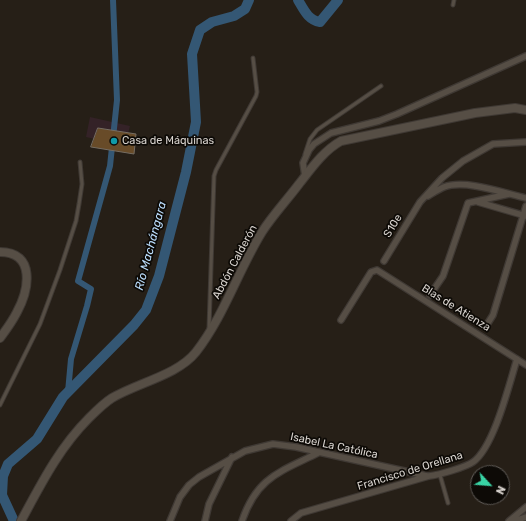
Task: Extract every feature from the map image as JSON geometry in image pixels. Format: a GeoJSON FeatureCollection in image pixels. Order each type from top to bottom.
{"type":"FeatureCollection","features":[{"type":"Feature","properties":{"kind":"street"},"geometry":{"type":"LineString","coordinates":[[305,176],[303,163],[309,150],[314,144],[331,132],[379,121],[397,114],[526,56]]}},
{"type":"Feature","properties":{"kind":"street","name":"Abdón Calderón"},"geometry":{"type":"LineString","coordinates":[[21,521],[61,451],[76,431],[95,412],[111,398],[181,366],[195,353],[209,334],[262,232],[305,176],[324,153],[332,146],[341,142],[475,113],[515,108],[526,110]]}},
{"type":"Feature","properties":{"kind":"street","name":"S10e"},"geometry":{"type":"LineString","coordinates":[[384,261],[420,202],[442,178],[463,161],[493,144],[526,142]]}},
{"type":"Feature","properties":{"kind":"street"},"geometry":{"type":"LineString","coordinates":[[420,202],[444,187],[450,185],[475,185],[526,198]]}},
{"type":"Feature","properties":{"kind":"street"},"geometry":{"type":"LineString","coordinates":[[430,295],[443,276],[467,205],[470,202],[477,202],[509,194]]}},
{"type":"Feature","properties":{"kind":"street"},"geometry":{"type":"LineString","coordinates":[[477,202],[525,216]]}},
{"type":"Feature","properties":{"kind":"street"},"geometry":{"type":"LineString","coordinates":[[486,326],[493,315],[525,216],[526,206]]}},
{"type":"Feature","properties":{"kind":"street"},"geometry":{"type":"LineString","coordinates":[[0,252],[16,255],[22,260],[26,267],[27,278],[24,296],[18,310],[10,325],[0,338]]}},
{"type":"Feature","properties":{"kind":"street","name":"Blas de Atienza"},"geometry":{"type":"LineString","coordinates":[[341,320],[371,272],[377,270],[526,365]]}},
{"type":"Feature","properties":{"kind":"street","name":"Francisco de Orellana"},"geometry":{"type":"LineString","coordinates":[[291,521],[301,513],[430,476],[440,475],[473,462],[487,447],[495,429],[518,359]]}},
{"type":"Feature","properties":{"kind":"street","name":"Isabel La Católica"},"geometry":{"type":"LineString","coordinates":[[170,521],[180,497],[199,477],[245,451],[273,444],[296,447],[318,453],[430,476]]}},
{"type":"Feature","properties":{"kind":"street"},"geometry":{"type":"LineString","coordinates":[[242,521],[250,501],[261,485],[274,475],[318,453]]}},
{"type":"Feature","properties":{"kind":"street"},"geometry":{"type":"LineString","coordinates":[[205,521],[210,504],[232,457]]}},
{"type":"Feature","properties":{"kind":"street"},"geometry":{"type":"LineString","coordinates":[[509,521],[526,507]]}},
{"type":"Feature","properties":{"kind":"street"},"geometry":{"type":"LineString","coordinates":[[514,521],[526,516]]}},
{"type":"Feature","properties":{"kind":"lane"},"geometry":{"type":"LineString","coordinates":[[453,5],[454,0]]}},
{"type":"Feature","properties":{"kind":"lane"},"geometry":{"type":"LineString","coordinates":[[209,334],[214,176],[256,96],[257,92],[253,58]]}},
{"type":"Feature","properties":{"kind":"lane"},"geometry":{"type":"LineString","coordinates":[[305,158],[310,139],[318,130],[381,86]]}},
{"type":"Feature","properties":{"kind":"lane"},"geometry":{"type":"LineString","coordinates":[[0,405],[40,324],[60,270],[80,204],[82,184],[80,162]]}},
{"type":"Feature","properties":{"kind":"lane"},"geometry":{"type":"LineString","coordinates":[[440,475],[448,502]]}},
{"type":"Feature","properties":{"kind":"shaded area"},"geometry":{"type":"Polygon","coordinates":[[[90,117],[130,126],[125,146],[86,137],[90,117]]]}},
{"type":"Feature","properties":{"kind":"building","name":"Casa de Máquinas"},"geometry":{"type":"Polygon","coordinates":[[[98,128],[136,134],[134,154],[91,147],[98,128]]]}},
{"type":"Feature","properties":{"kind":"waterway"},"geometry":{"type":"LineString","coordinates":[[68,392],[71,359],[91,289],[78,281],[110,166],[117,100],[113,0]]}},
{"type":"Feature","properties":{"kind":"waterway","name":"Río Machángara"},"geometry":{"type":"LineString","coordinates":[[14,521],[2,495],[3,476],[8,464],[37,439],[63,397],[134,325],[146,310],[159,276],[186,172],[196,122],[192,54],[200,30],[212,22],[234,16],[245,9],[249,0]]}},
{"type":"Feature","properties":{"kind":"waterway","name":"Río Machángara"},"geometry":{"type":"LineString","coordinates":[[298,0],[309,17],[320,22],[338,0]]}},
{"type":"Feature","properties":{"kind":"place","name":"Casa de Máquinas"},"geometry":{"type":"Point","coordinates":[114,141]}}]}
